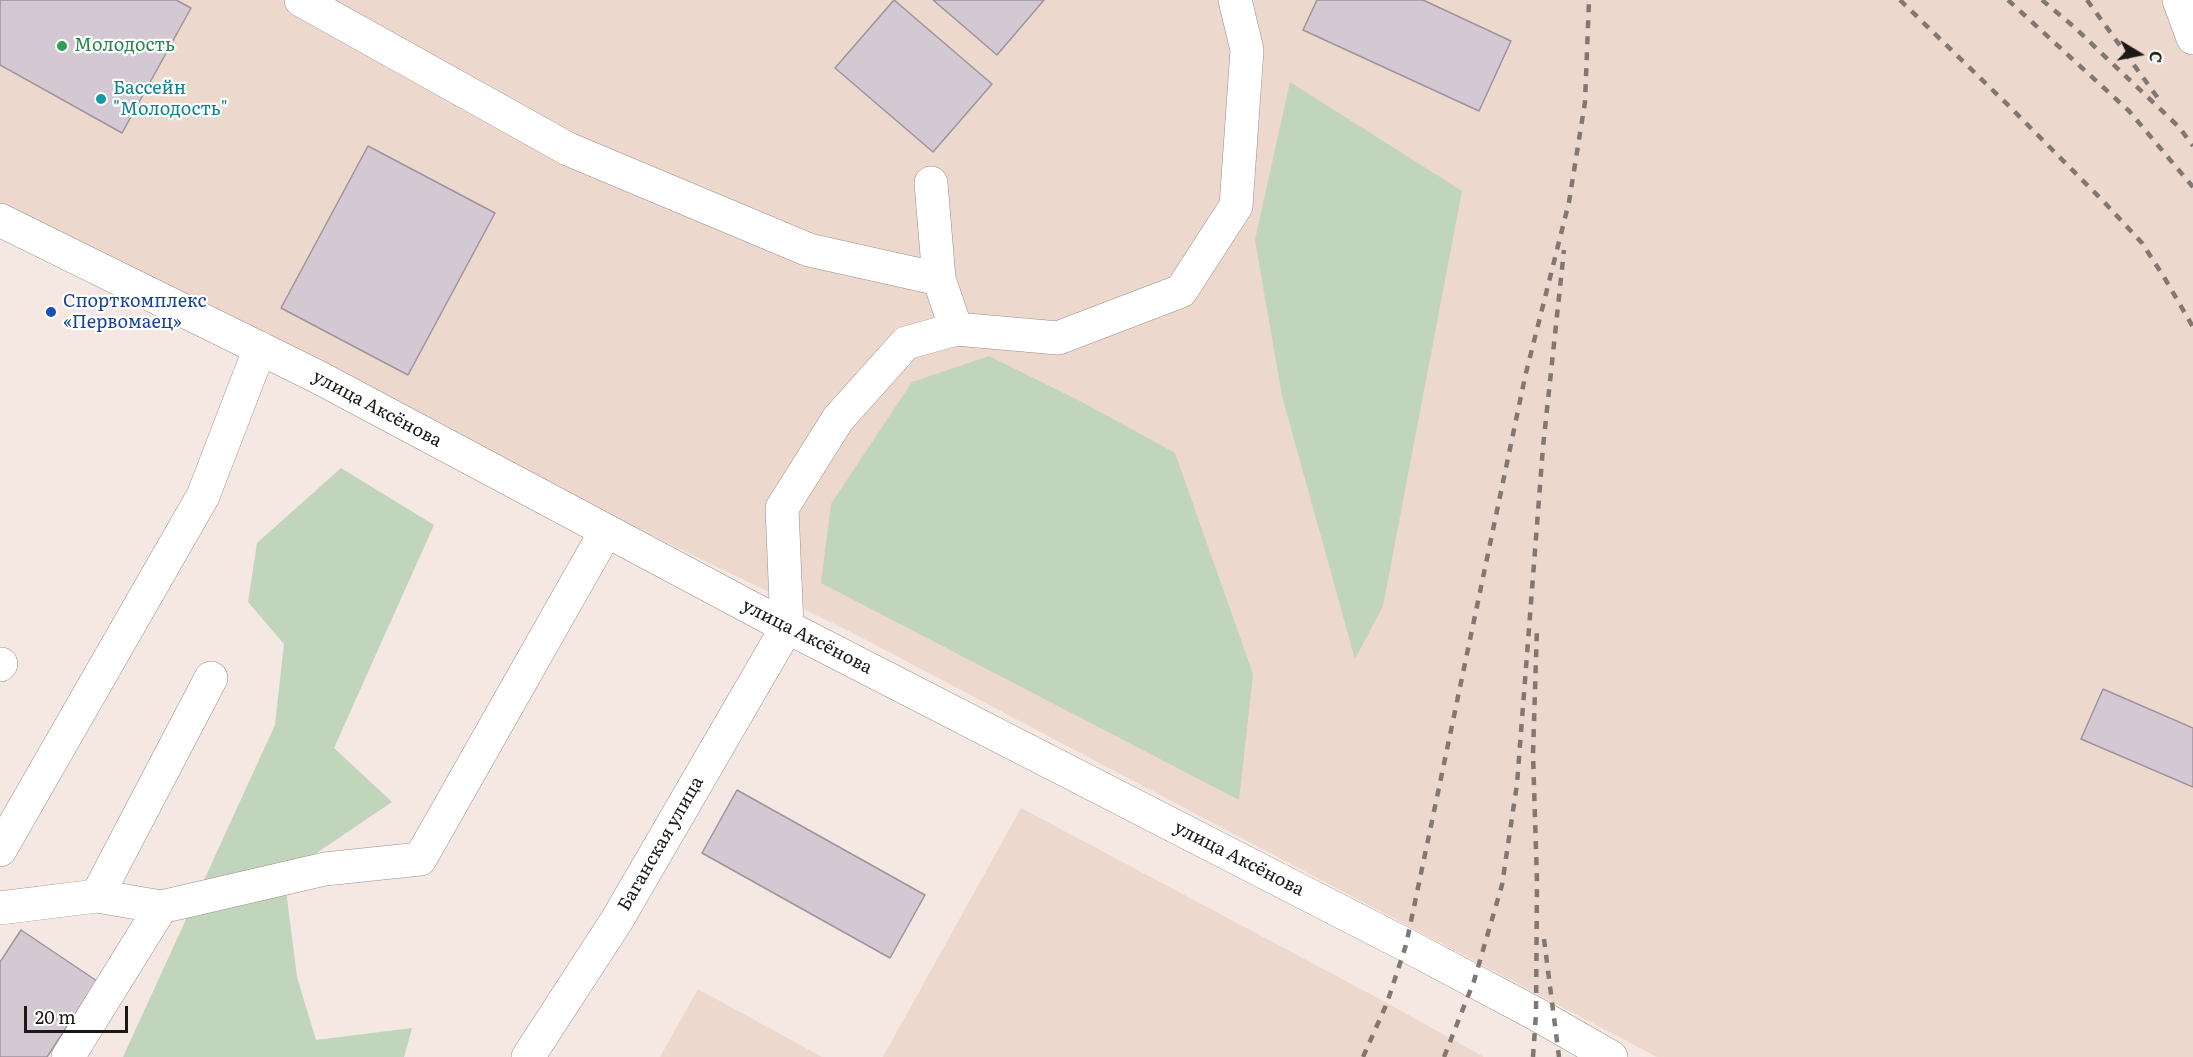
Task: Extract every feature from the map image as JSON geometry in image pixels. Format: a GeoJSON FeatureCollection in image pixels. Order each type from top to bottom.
{"type":"FeatureCollection","features":[{"type":"Feature","properties":{"kind":"street"},"geometry":{"type":"LineString","coordinates":[[301,0],[568,149],[809,250],[939,279]]}},
{"type":"Feature","properties":{"kind":"street"},"geometry":{"type":"LineString","coordinates":[[787,627],[782,508],[838,419],[906,343],[956,329],[1059,338],[1181,291],[1236,206],[1247,50],[1235,0]]}},
{"type":"Feature","properties":{"kind":"street"},"geometry":{"type":"LineString","coordinates":[[2179,0],[2193,38]]}},
{"type":"Feature","properties":{"kind":"street"},"geometry":{"type":"LineString","coordinates":[[931,183],[939,279],[956,329]]}},
{"type":"Feature","properties":{"kind":"street","name":"улица Аксёнова"},"geometry":{"type":"LineString","coordinates":[[3,229],[318,377],[787,627],[1406,945],[1611,1057]]}},
{"type":"Feature","properties":{"kind":"street"},"geometry":{"type":"LineString","coordinates":[[0,850],[203,496],[260,348]]}},
{"type":"Feature","properties":{"kind":"street"},"geometry":{"type":"LineString","coordinates":[[0,908],[97,896],[161,907],[325,869],[420,859],[606,531]]}},
{"type":"Feature","properties":{"kind":"street","name":"Баганская улица"},"geometry":{"type":"LineString","coordinates":[[528,1057],[617,920],[787,627]]}},
{"type":"Feature","properties":{"kind":"street"},"geometry":{"type":"LineString","coordinates":[[97,896],[211,678]]}},
{"type":"Feature","properties":{"kind":"street"},"geometry":{"type":"LineString","coordinates":[[68,1057],[161,907]]}},
{"type":"Feature","properties":{"kind":"shaded area"},"geometry":{"type":"Polygon","coordinates":[[[0,0],[2193,0],[2193,1057],[1657,1057],[851,632],[0,218],[0,0]]]}},
{"type":"Feature","properties":{"kind":"shaded area"},"geometry":{"type":"Polygon","coordinates":[[[1021,808],[1387,1003],[1484,1057],[883,1057],[1021,808]]]}},
{"type":"Feature","properties":{"kind":"shaded area"},"geometry":{"type":"Polygon","coordinates":[[[698,989],[822,1057],[660,1057],[698,989]]]}},
{"type":"Feature","properties":{"kind":"green space"},"geometry":{"type":"Polygon","coordinates":[[[1290,82],[1462,191],[1383,606],[1355,659],[1282,396],[1255,240],[1290,82]]]}},
{"type":"Feature","properties":{"kind":"green space"},"geometry":{"type":"Polygon","coordinates":[[[989,356],[1082,402],[1175,453],[1253,674],[1239,800],[821,583],[831,504],[912,382],[989,356]]]}},
{"type":"Feature","properties":{"kind":"green space"},"geometry":{"type":"Polygon","coordinates":[[[341,468],[434,525],[334,748],[392,802],[284,875],[297,977],[316,1040],[412,1028],[404,1057],[123,1057],[275,725],[284,644],[248,602],[257,543],[341,468]]]}},
{"type":"Feature","properties":{"kind":"building","name":"Бассейн \"Молодость\""},"geometry":{"type":"Polygon","coordinates":[[[0,0],[176,0],[191,8],[122,133],[0,65],[0,0]]]}},
{"type":"Feature","properties":{"kind":"building"},"geometry":{"type":"Polygon","coordinates":[[[894,0],[992,84],[933,152],[835,68],[894,0]]]}},
{"type":"Feature","properties":{"kind":"building"},"geometry":{"type":"Polygon","coordinates":[[[933,0],[1044,0],[997,55],[933,0]]]}},
{"type":"Feature","properties":{"kind":"building"},"geometry":{"type":"Polygon","coordinates":[[[1317,0],[1423,0],[1511,41],[1479,111],[1303,30],[1317,0]]]}},
{"type":"Feature","properties":{"kind":"building"},"geometry":{"type":"Polygon","coordinates":[[[368,146],[495,213],[408,375],[281,308],[368,146]]]}},
{"type":"Feature","properties":{"kind":"building"},"geometry":{"type":"Polygon","coordinates":[[[2103,689],[2193,728],[2193,787],[2081,739],[2103,689]]]}},
{"type":"Feature","properties":{"kind":"building"},"geometry":{"type":"Polygon","coordinates":[[[737,790],[925,895],[890,958],[702,853],[737,790]]]}},
{"type":"Feature","properties":{"kind":"building"},"geometry":{"type":"Polygon","coordinates":[[[21,930],[97,981],[47,1057],[0,1057],[0,962],[21,930]]]}},
{"type":"Feature","properties":{"kind":"railway"},"geometry":{"type":"LineString","coordinates":[[1363,1057],[1387,1003],[1406,945],[1525,377],[1569,202],[1585,102],[1589,0]]}},
{"type":"Feature","properties":{"kind":"railway"},"geometry":{"type":"LineString","coordinates":[[1900,0],[2009,106],[2142,243],[2193,327]]}},
{"type":"Feature","properties":{"kind":"railway"},"geometry":{"type":"LineString","coordinates":[[2008,0],[2129,111],[2193,187]]}},
{"type":"Feature","properties":{"kind":"railway"},"geometry":{"type":"LineString","coordinates":[[2042,0],[2073,26],[2179,127],[2193,146]]}},
{"type":"Feature","properties":{"kind":"railway"},"geometry":{"type":"LineString","coordinates":[[2087,0],[2160,101]]}},
{"type":"Feature","properties":{"kind":"railway"},"geometry":{"type":"LineString","coordinates":[[1444,1057],[1474,981],[1502,885],[1517,784],[1543,447],[1564,250]]}},
{"type":"Feature","properties":{"kind":"railway"},"geometry":{"type":"LineString","coordinates":[[1533,1057],[1536,1014],[1537,882],[1533,754],[1537,627]]}},
{"type":"Feature","properties":{"kind":"railway"},"geometry":{"type":"LineString","coordinates":[[1544,939],[1559,1057]]}},
{"type":"Feature","properties":{"kind":"place","name":"Молодость"},"geometry":{"type":"Point","coordinates":[62,46]}},
{"type":"Feature","properties":{"kind":"place","name":"Бассейн \"Молодость\""},"geometry":{"type":"Point","coordinates":[101,99]}},
{"type":"Feature","properties":{"kind":"place","name":"Спорткомплекс «Первомаец»"},"geometry":{"type":"Point","coordinates":[51,312]}}]}
